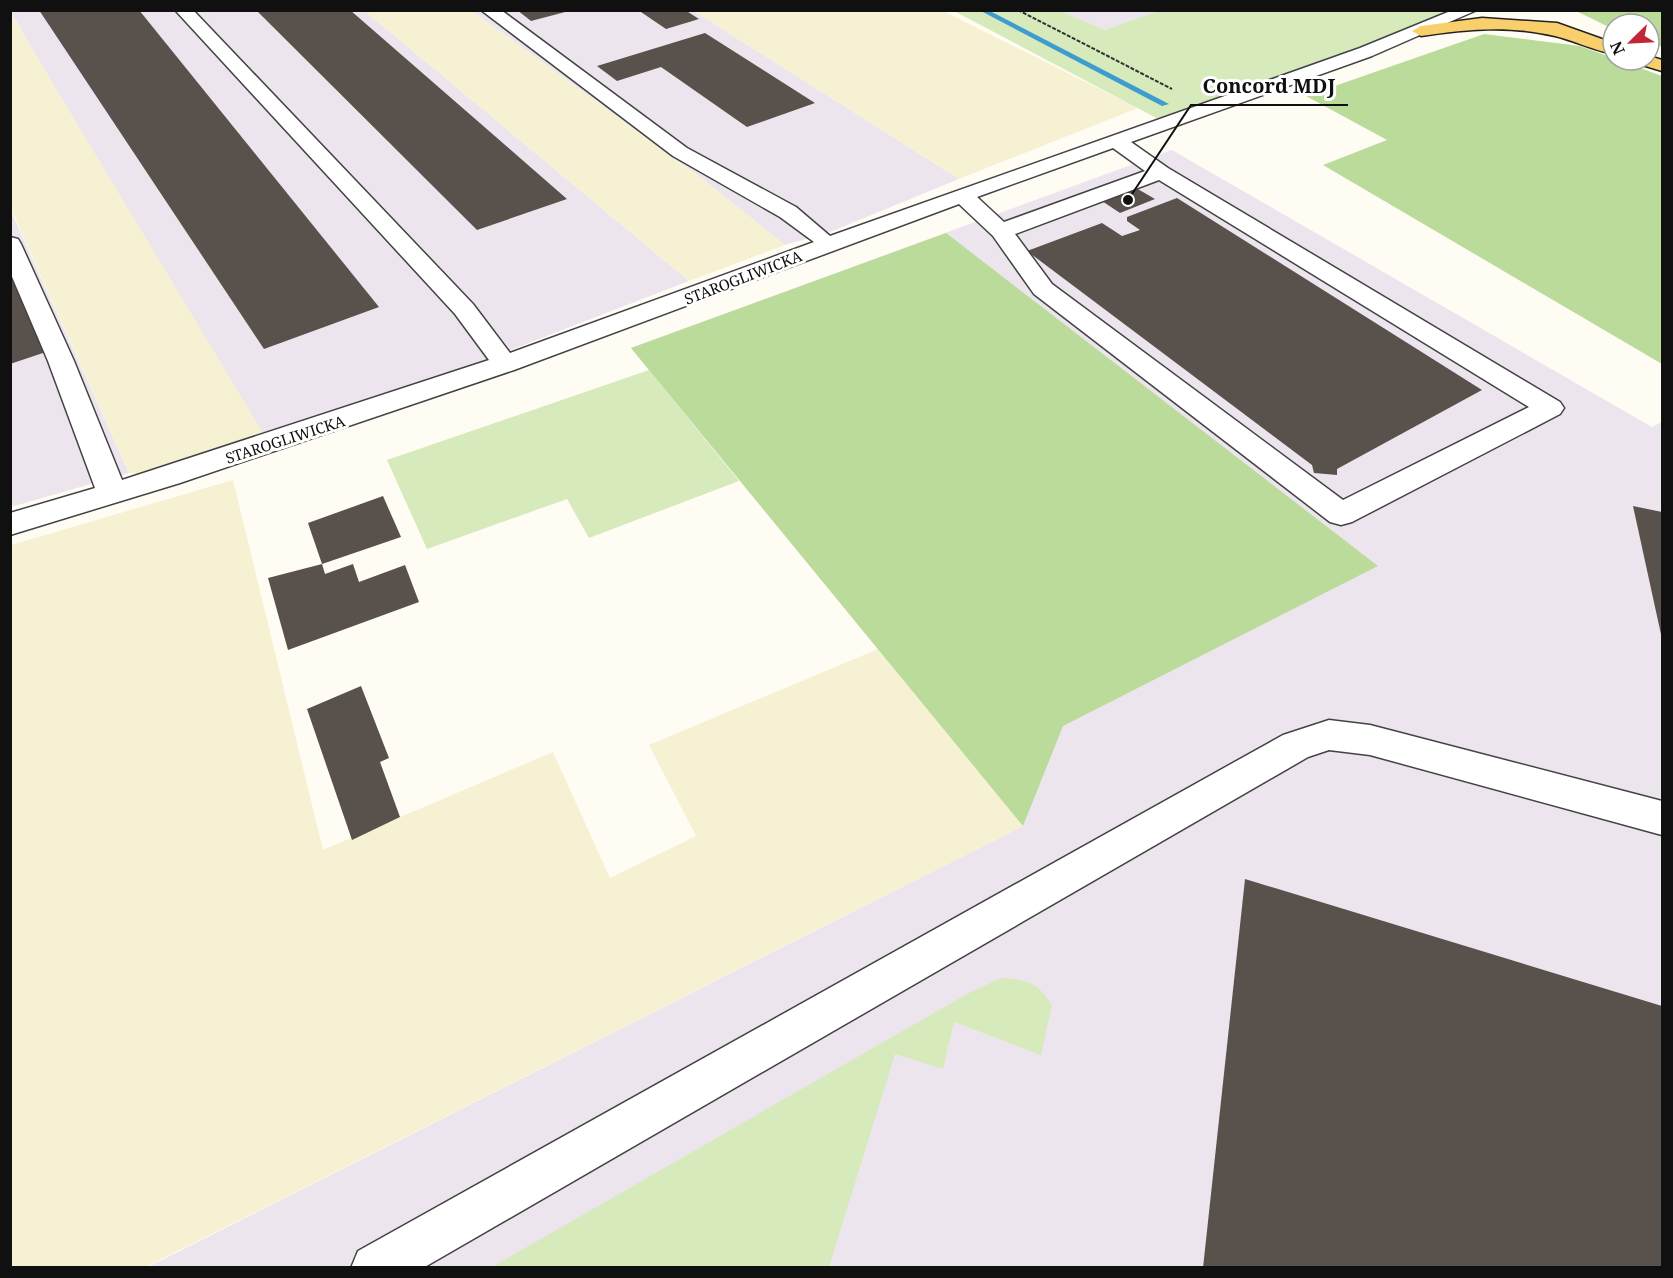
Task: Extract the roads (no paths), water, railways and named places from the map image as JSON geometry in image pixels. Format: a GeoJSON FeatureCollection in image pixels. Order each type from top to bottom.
{"type":"FeatureCollection","features":[{"type":"Feature","properties":{"kind":"main road"},"geometry":{"type":"LineString","coordinates":[[1514,10],[1585,33]]}},
{"type":"Feature","properties":{"kind":"main road"},"geometry":{"type":"LineString","coordinates":[[1537,10],[1601,42]]}},
{"type":"Feature","properties":{"kind":"main road"},"geometry":{"type":"LineString","coordinates":[[1553,10],[1585,33]]}},
{"type":"Feature","properties":{"kind":"main road"},"geometry":{"type":"LineString","coordinates":[[1421,31],[1482,22],[1506,21],[1601,34]]}},
{"type":"Feature","properties":{"kind":"street"},"geometry":{"type":"LineString","coordinates":[[183,10],[464,309],[505,364]]}},
{"type":"Feature","properties":{"kind":"street"},"geometry":{"type":"LineString","coordinates":[[489,10],[680,152],[788,212],[819,236]]}},
{"type":"Feature","properties":{"kind":"street"},"geometry":{"type":"LineString","coordinates":[[1421,31],[1436,10]]}},
{"type":"Feature","properties":{"kind":"street","name":"STAROGLIWICKA"},"geometry":{"type":"LineString","coordinates":[[10,524],[356,416],[505,364],[962,195],[1421,31],[1469,10]]}},
{"type":"Feature","properties":{"kind":"street"},"geometry":{"type":"LineString","coordinates":[[962,195],[1001,231],[1043,289],[1341,514],[1550,408],[1161,172],[1114,140]]}},
{"type":"Feature","properties":{"kind":"street"},"geometry":{"type":"LineString","coordinates":[[1001,231],[1161,172]]}},
{"type":"Feature","properties":{"kind":"street"},"geometry":{"type":"LineString","coordinates":[[10,244],[60,361],[112,493]]}},
{"type":"Feature","properties":{"kind":"street"},"geometry":{"type":"LineString","coordinates":[[375,1268],[1296,746],[1329,735],[1370,740],[1662,818]]}},
{"type":"Feature","properties":{"kind":"waterway"},"geometry":{"type":"LineString","coordinates":[[982,10],[1165,104]]}},
{"type":"Feature","properties":{"kind":"place","name":"Concord MDJ"},"geometry":{"type":"Point","coordinates":[1128,200]}}]}
